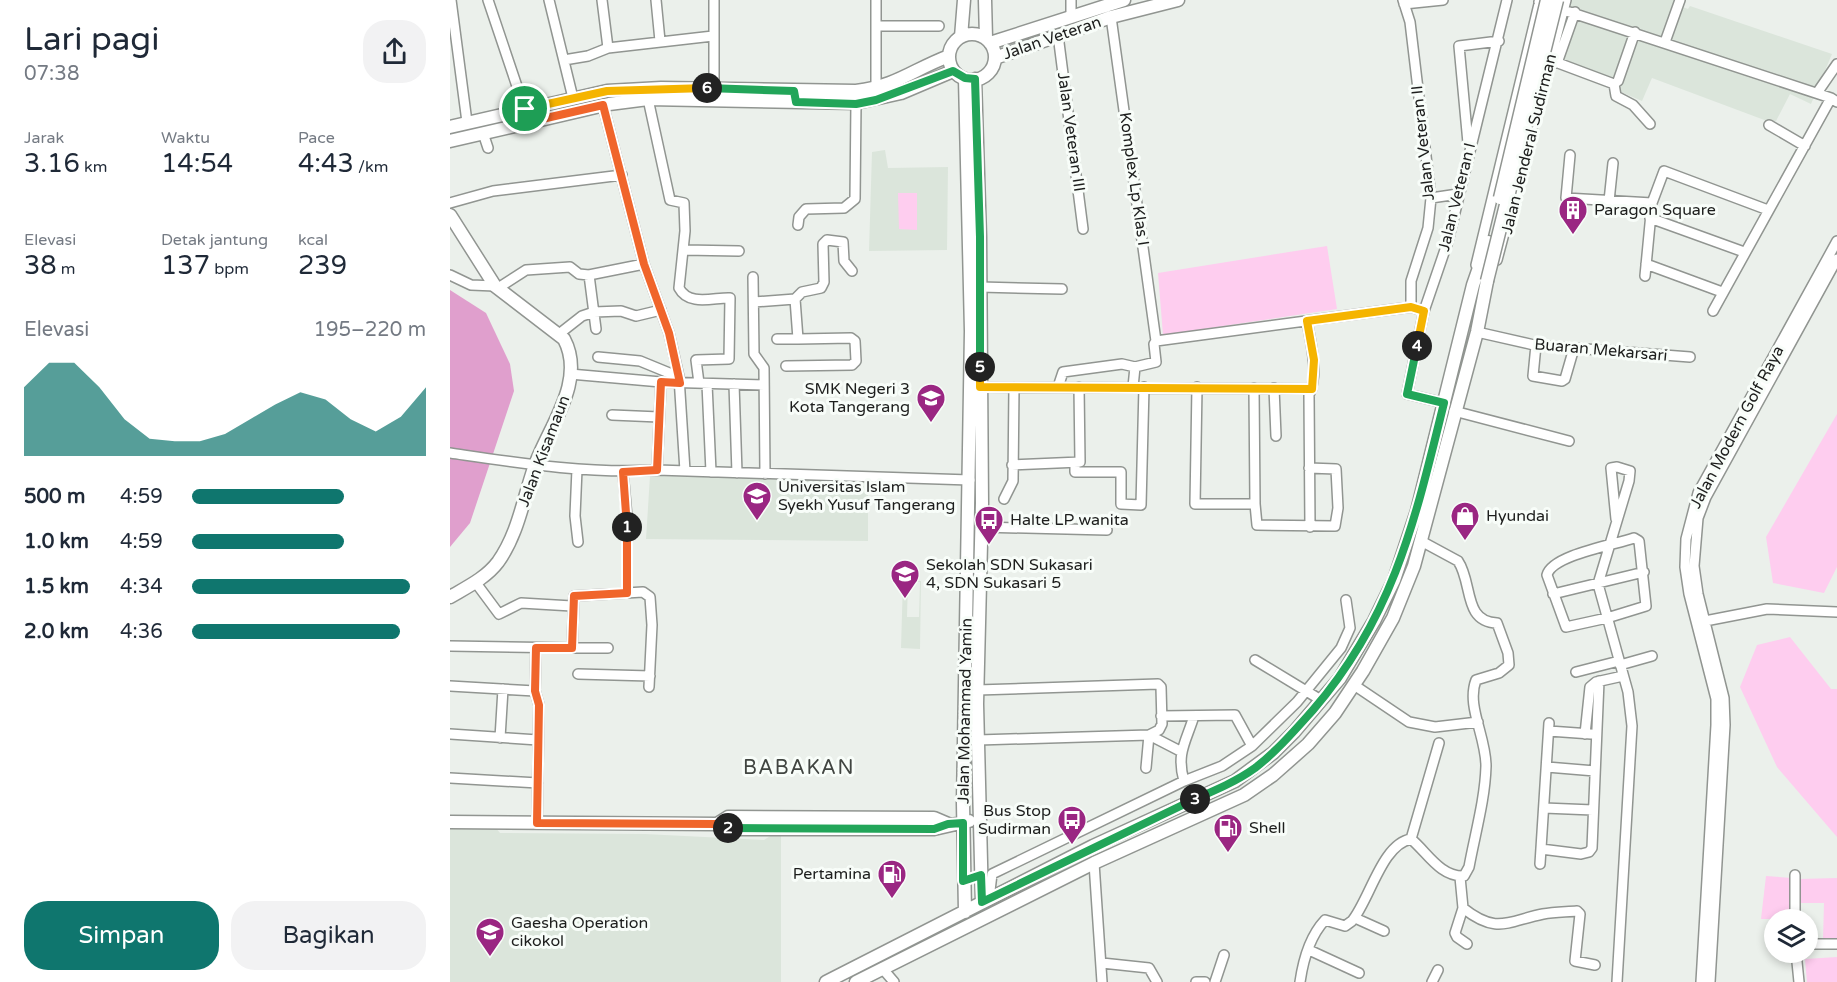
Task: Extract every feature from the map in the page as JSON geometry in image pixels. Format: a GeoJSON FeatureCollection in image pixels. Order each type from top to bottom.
{"type":"FeatureCollection","features":[{"type":"Feature","properties":{"kind":"main road"},"geometry":{"type":"LineString","coordinates":[[961,37],[964,0]]}},
{"type":"Feature","properties":{"kind":"main road"},"geometry":{"type":"LineString","coordinates":[[450,127],[607,91],[714,88],[856,104],[901,93],[953,71],[970,79],[985,75],[992,68],[995,58],[988,41],[985,0]]}},
{"type":"Feature","properties":{"kind":"main road","name":"Jalan Veteran"},"geometry":{"type":"LineString","coordinates":[[988,41],[1124,0]]}},
{"type":"Feature","properties":{"kind":"main road","name":"Jalan Veteran"},"geometry":{"type":"LineString","coordinates":[[995,58],[1111,17],[1178,0]]}},
{"type":"Feature","properties":{"kind":"main road","name":"Jalan Jenderal Sudirman"},"geometry":{"type":"LineString","coordinates":[[826,982],[1080,853],[1235,781],[1255,768],[1294,732],[1354,657],[1394,580],[1405,552],[1449,407],[1477,332],[1480,283],[1488,242],[1542,1]]}},
{"type":"Feature","properties":{"kind":"main road","name":"Jalan Jenderal Sudirman"},"geometry":{"type":"LineString","coordinates":[[856,982],[1094,863],[1250,791],[1308,744],[1354,685],[1393,618],[1414,566],[1449,407],[1480,283],[1562,3]]}},
{"type":"Feature","properties":{"kind":"main road"},"geometry":{"type":"LineString","coordinates":[[953,71],[949,56],[951,46],[961,37],[978,34],[988,41]]}},
{"type":"Feature","properties":{"kind":"main road"},"geometry":{"type":"LineString","coordinates":[[450,141],[603,105],[648,99],[795,96],[876,89],[896,83],[949,56]]}},
{"type":"Feature","properties":{"kind":"main road","name":"Jalan Mohammad Yamin"},"geometry":{"type":"LineString","coordinates":[[970,79],[980,286],[981,527],[978,740],[981,875],[986,900]]}},
{"type":"Feature","properties":{"kind":"main road","name":"Jalan Mohammad Yamin"},"geometry":{"type":"LineString","coordinates":[[965,912],[963,823],[970,480],[970,79]]}},
{"type":"Feature","properties":{"kind":"main road"},"geometry":{"type":"LineString","coordinates":[[450,214],[496,287],[559,334]]}},
{"type":"Feature","properties":{"kind":"main road","name":"Jalan Kisamaun"},"geometry":{"type":"LineString","coordinates":[[450,597],[476,583],[496,565],[512,541],[534,466],[562,406],[570,374],[568,347],[559,334]]}},
{"type":"Feature","properties":{"kind":"main road"},"geometry":{"type":"LineString","coordinates":[[450,822],[717,824],[729,828],[934,829],[948,824],[963,823],[980,814]]}},
{"type":"Feature","properties":{"kind":"main road"},"geometry":{"type":"LineString","coordinates":[[963,881],[981,875]]}},
{"type":"Feature","properties":{"kind":"street"},"geometry":{"type":"LineString","coordinates":[[451,0],[467,122]]}},
{"type":"Feature","properties":{"kind":"street"},"geometry":{"type":"LineString","coordinates":[[488,0],[509,70],[516,81],[529,122]]}},
{"type":"Feature","properties":{"kind":"street"},"geometry":{"type":"LineString","coordinates":[[549,0],[573,99]]}},
{"type":"Feature","properties":{"kind":"street"},"geometry":{"type":"LineString","coordinates":[[602,0],[608,48]]}},
{"type":"Feature","properties":{"kind":"street"},"geometry":{"type":"LineString","coordinates":[[656,0],[660,40]]}},
{"type":"Feature","properties":{"kind":"street"},"geometry":{"type":"LineString","coordinates":[[714,0],[714,88]]}},
{"type":"Feature","properties":{"kind":"street"},"geometry":{"type":"LineString","coordinates":[[876,0],[876,89]]}},
{"type":"Feature","properties":{"kind":"street"},"geometry":{"type":"LineString","coordinates":[[1071,0],[1071,16]]}},
{"type":"Feature","properties":{"kind":"street"},"geometry":{"type":"LineString","coordinates":[[1403,2],[1443,0]]}},
{"type":"Feature","properties":{"kind":"street","name":"Jalan Veteran I"},"geometry":{"type":"LineString","coordinates":[[1449,407],[1407,394],[1424,311],[1448,241],[1508,0]]}},
{"type":"Feature","properties":{"kind":"street"},"geometry":{"type":"LineString","coordinates":[[1665,42],[1680,0]]}},
{"type":"Feature","properties":{"kind":"street"},"geometry":{"type":"LineString","coordinates":[[1542,1],[1562,3],[1575,12],[1834,100],[1768,210],[1713,311]]}},
{"type":"Feature","properties":{"kind":"street","name":"Jalan Veteran II"},"geometry":{"type":"LineString","coordinates":[[1403,2],[1410,22],[1431,198],[1428,228],[1411,281],[1411,307]]}},
{"type":"Feature","properties":{"kind":"street","name":"Jalan Jenderal Sudirman"},"geometry":{"type":"LineString","coordinates":[[1480,283],[1503,245],[1554,62],[1562,3]]}},
{"type":"Feature","properties":{"kind":"street"},"geometry":{"type":"LineString","coordinates":[[1575,12],[1554,62],[1614,84]]}},
{"type":"Feature","properties":{"kind":"street","name":"Komplex Lp Klas I"},"geometry":{"type":"LineString","coordinates":[[1111,17],[1155,343]]}},
{"type":"Feature","properties":{"kind":"street"},"geometry":{"type":"LineString","coordinates":[[876,26],[939,26]]}},
{"type":"Feature","properties":{"kind":"street"},"geometry":{"type":"LineString","coordinates":[[1614,84],[1618,81],[1635,32]]}},
{"type":"Feature","properties":{"kind":"street","name":"Jalan Veteran III"},"geometry":{"type":"LineString","coordinates":[[1058,35],[1083,229]]}},
{"type":"Feature","properties":{"kind":"street"},"geometry":{"type":"LineString","coordinates":[[564,60],[588,56],[608,48],[660,40],[714,36]]}},
{"type":"Feature","properties":{"kind":"street"},"geometry":{"type":"LineString","coordinates":[[1469,151],[1459,46],[1499,40]]}},
{"type":"Feature","properties":{"kind":"street"},"geometry":{"type":"LineString","coordinates":[[1817,93],[1837,64]]}},
{"type":"Feature","properties":{"kind":"street"},"geometry":{"type":"LineString","coordinates":[[1614,84],[1616,96],[1633,105],[1650,124]]}},
{"type":"Feature","properties":{"kind":"street"},"geometry":{"type":"LineString","coordinates":[[648,99],[670,200],[684,203],[684,250],[679,288],[682,294],[695,299],[729,298],[729,359],[696,360],[703,383],[711,472]]}},
{"type":"Feature","properties":{"kind":"street"},"geometry":{"type":"LineString","coordinates":[[798,225],[799,218],[806,209],[844,208],[855,199],[856,104]]}},
{"type":"Feature","properties":{"kind":"street"},"geometry":{"type":"LineString","coordinates":[[603,105],[644,264],[662,310],[680,380],[685,471]]}},
{"type":"Feature","properties":{"kind":"street"},"geometry":{"type":"LineString","coordinates":[[1769,125],[1805,146]]}},
{"type":"Feature","properties":{"kind":"street"},"geometry":{"type":"LineString","coordinates":[[483,133],[488,148]]}},
{"type":"Feature","properties":{"kind":"street"},"geometry":{"type":"LineString","coordinates":[[1570,155],[1566,198],[1652,203]]}},
{"type":"Feature","properties":{"kind":"street"},"geometry":{"type":"LineString","coordinates":[[1610,201],[1613,163]]}},
{"type":"Feature","properties":{"kind":"street"},"geometry":{"type":"LineString","coordinates":[[1645,276],[1652,203],[1663,172],[1666,171],[1768,210]]}},
{"type":"Feature","properties":{"kind":"street"},"geometry":{"type":"LineString","coordinates":[[450,203],[493,191],[622,175]]}},
{"type":"Feature","properties":{"kind":"street"},"geometry":{"type":"LineString","coordinates":[[1431,198],[1458,194]]}},
{"type":"Feature","properties":{"kind":"street"},"geometry":{"type":"LineString","coordinates":[[1650,218],[1744,252]]}},
{"type":"Feature","properties":{"kind":"street"},"geometry":{"type":"LineString","coordinates":[[754,302],[795,299],[802,292],[823,286],[824,241],[843,242],[844,261],[852,271]]}},
{"type":"Feature","properties":{"kind":"street","name":"Jalan Modern Golf Raya"},"geometry":{"type":"LineString","coordinates":[[1710,982],[1725,725],[1722,690],[1685,567],[1686,538],[1698,493],[1837,241]]}},
{"type":"Feature","properties":{"kind":"street"},"geometry":{"type":"LineString","coordinates":[[684,250],[704,255],[739,251]]}},
{"type":"Feature","properties":{"kind":"street","name":"Jalan Modern Golf Raya"},"geometry":{"type":"LineString","coordinates":[[1701,982],[1716,699],[1701,622],[1694,566],[1698,518],[1706,496],[1837,259]]}},
{"type":"Feature","properties":{"kind":"street"},"geometry":{"type":"LineString","coordinates":[[450,275],[471,285],[496,287],[526,270],[570,267],[579,274],[589,275],[644,264]]}},
{"type":"Feature","properties":{"kind":"street"},"geometry":{"type":"LineString","coordinates":[[1646,264],[1722,292]]}},
{"type":"Feature","properties":{"kind":"street"},"geometry":{"type":"LineString","coordinates":[[589,275],[596,329]]}},
{"type":"Feature","properties":{"kind":"street"},"geometry":{"type":"LineString","coordinates":[[753,277],[754,354],[763,364],[765,474]]}},
{"type":"Feature","properties":{"kind":"street"},"geometry":{"type":"LineString","coordinates":[[980,286],[1062,290]]}},
{"type":"Feature","properties":{"kind":"street"},"geometry":{"type":"LineString","coordinates":[[795,299],[798,339]]}},
{"type":"Feature","properties":{"kind":"street"},"geometry":{"type":"LineString","coordinates":[[1058,387],[1063,372],[1122,364],[1135,367],[1156,362],[1155,343],[1411,307],[1424,311]]}},
{"type":"Feature","properties":{"kind":"street"},"geometry":{"type":"LineString","coordinates":[[559,334],[582,316],[594,312],[621,311],[636,316],[662,310]]}},
{"type":"Feature","properties":{"kind":"street"},"geometry":{"type":"LineString","coordinates":[[1307,321],[1314,360],[1312,389],[1309,395],[1310,527]]}},
{"type":"Feature","properties":{"kind":"street","name":"Buaran Mekarsari"},"geometry":{"type":"LineString","coordinates":[[1477,332],[1536,345],[1690,357]]}},
{"type":"Feature","properties":{"kind":"street"},"geometry":{"type":"LineString","coordinates":[[777,339],[851,338],[855,340],[856,361],[852,365],[786,366]]}},
{"type":"Feature","properties":{"kind":"street"},"geometry":{"type":"LineString","coordinates":[[1536,345],[1533,376],[1562,381],[1565,379],[1574,348]]}},
{"type":"Feature","properties":{"kind":"street"},"geometry":{"type":"LineString","coordinates":[[598,357],[640,361],[680,380]]}},
{"type":"Feature","properties":{"kind":"street"},"geometry":{"type":"LineString","coordinates":[[1134,387],[1135,367]]}},
{"type":"Feature","properties":{"kind":"street"},"geometry":{"type":"LineString","coordinates":[[570,374],[661,382],[680,380],[764,385]]}},
{"type":"Feature","properties":{"kind":"street"},"geometry":{"type":"LineString","coordinates":[[657,470],[661,382]]}},
{"type":"Feature","properties":{"kind":"street"},"geometry":{"type":"LineString","coordinates":[[734,384],[737,473]]}},
{"type":"Feature","properties":{"kind":"street"},"geometry":{"type":"LineString","coordinates":[[980,387],[1312,389]]}},
{"type":"Feature","properties":{"kind":"street"},"geometry":{"type":"LineString","coordinates":[[1004,499],[1012,484],[1014,387]]}},
{"type":"Feature","properties":{"kind":"street"},"geometry":{"type":"LineString","coordinates":[[1012,465],[1075,464],[1081,460],[1079,387]]}},
{"type":"Feature","properties":{"kind":"street"},"geometry":{"type":"LineString","coordinates":[[1075,464],[1075,472],[1121,471],[1121,504],[1141,505],[1144,387]]}},
{"type":"Feature","properties":{"kind":"street"},"geometry":{"type":"LineString","coordinates":[[1197,387],[1195,504],[1255,504]]}},
{"type":"Feature","properties":{"kind":"street"},"geometry":{"type":"LineString","coordinates":[[1254,388],[1257,525],[1335,526],[1338,475],[1336,469],[1309,468]]}},
{"type":"Feature","properties":{"kind":"street"},"geometry":{"type":"LineString","coordinates":[[1274,388],[1276,436]]}},
{"type":"Feature","properties":{"kind":"street"},"geometry":{"type":"LineString","coordinates":[[1449,407],[1569,441]]}},
{"type":"Feature","properties":{"kind":"street"},"geometry":{"type":"LineString","coordinates":[[612,415],[659,417]]}},
{"type":"Feature","properties":{"kind":"street"},"geometry":{"type":"LineString","coordinates":[[450,453],[534,466],[623,472],[657,470],[970,480]]}},
{"type":"Feature","properties":{"kind":"street"},"geometry":{"type":"LineString","coordinates":[[1616,519],[1611,468],[1617,467],[1630,471],[1629,481],[1598,584],[1620,663],[1632,726],[1617,982]]}},
{"type":"Feature","properties":{"kind":"street"},"geometry":{"type":"LineString","coordinates":[[577,469],[575,516],[578,542]]}},
{"type":"Feature","properties":{"kind":"street"},"geometry":{"type":"LineString","coordinates":[[623,472],[627,517],[627,593]]}},
{"type":"Feature","properties":{"kind":"street"},"geometry":{"type":"LineString","coordinates":[[981,527],[1107,531]]}},
{"type":"Feature","properties":{"kind":"street"},"geometry":{"type":"LineString","coordinates":[[1637,539],[1644,572],[1646,606],[1566,627],[1547,575],[1550,567],[1572,555],[1608,548],[1637,539]]}},
{"type":"Feature","properties":{"kind":"street"},"geometry":{"type":"LineString","coordinates":[[1421,541],[1458,561],[1476,617],[1485,623],[1497,623],[1503,636],[1509,665],[1499,673],[1476,680],[1472,690],[1475,717],[1482,731],[1486,766],[1483,798],[1468,867],[1460,877],[1463,908],[1455,933],[1457,938],[1467,944]]}},
{"type":"Feature","properties":{"kind":"street"},"geometry":{"type":"LineString","coordinates":[[1553,594],[1644,572]]}},
{"type":"Feature","properties":{"kind":"street"},"geometry":{"type":"LineString","coordinates":[[476,583],[499,614],[521,603],[573,606]]}},
{"type":"Feature","properties":{"kind":"street"},"geometry":{"type":"LineString","coordinates":[[572,648],[573,598],[577,595],[646,593],[651,600],[649,687]]}},
{"type":"Feature","properties":{"kind":"street"},"geometry":{"type":"LineString","coordinates":[[986,900],[992,874],[1184,781],[1222,766],[1252,746],[1306,692],[1341,648],[1350,628],[1347,600]]}},
{"type":"Feature","properties":{"kind":"street"},"geometry":{"type":"LineString","coordinates":[[1701,622],[1767,609],[1837,612]]}},
{"type":"Feature","properties":{"kind":"street"},"geometry":{"type":"LineString","coordinates":[[450,646],[608,648]]}},
{"type":"Feature","properties":{"kind":"street"},"geometry":{"type":"LineString","coordinates":[[536,648],[535,691],[539,705],[537,823]]}},
{"type":"Feature","properties":{"kind":"street"},"geometry":{"type":"LineString","coordinates":[[1341,648],[1354,657]]}},
{"type":"Feature","properties":{"kind":"street"},"geometry":{"type":"LineString","coordinates":[[1575,672],[1653,656]]}},
{"type":"Feature","properties":{"kind":"street"},"geometry":{"type":"LineString","coordinates":[[1255,660],[1321,700]]}},
{"type":"Feature","properties":{"kind":"street"},"geometry":{"type":"LineString","coordinates":[[578,674],[650,676]]}},
{"type":"Feature","properties":{"kind":"street"},"geometry":{"type":"LineString","coordinates":[[1585,734],[1588,691],[1592,684],[1623,676]]}},
{"type":"Feature","properties":{"kind":"street"},"geometry":{"type":"LineString","coordinates":[[1541,849],[1581,854],[1589,852],[1592,848],[1599,681]]}},
{"type":"Feature","properties":{"kind":"street"},"geometry":{"type":"LineString","coordinates":[[978,690],[1158,684],[1161,687],[1160,730],[1149,735],[978,740]]}},
{"type":"Feature","properties":{"kind":"street"},"geometry":{"type":"LineString","coordinates":[[1354,685],[1409,722],[1435,727],[1478,722]]}},
{"type":"Feature","properties":{"kind":"street"},"geometry":{"type":"LineString","coordinates":[[450,686],[535,691]]}},
{"type":"Feature","properties":{"kind":"street"},"geometry":{"type":"LineString","coordinates":[[500,738],[503,689]]}},
{"type":"Feature","properties":{"kind":"street"},"geometry":{"type":"LineString","coordinates":[[1161,716],[1237,716],[1252,746]]}},
{"type":"Feature","properties":{"kind":"street"},"geometry":{"type":"LineString","coordinates":[[1184,781],[1179,764],[1180,751],[1194,716]]}},
{"type":"Feature","properties":{"kind":"street"},"geometry":{"type":"LineString","coordinates":[[1540,864],[1549,727],[1597,734]]}},
{"type":"Feature","properties":{"kind":"street"},"geometry":{"type":"LineString","coordinates":[[450,735],[538,740]]}},
{"type":"Feature","properties":{"kind":"street"},"geometry":{"type":"LineString","coordinates":[[1149,735],[1180,751]]}},
{"type":"Feature","properties":{"kind":"street"},"geometry":{"type":"LineString","coordinates":[[1146,768],[1149,735]]}},
{"type":"Feature","properties":{"kind":"street"},"geometry":{"type":"LineString","coordinates":[[1411,839],[1439,743]]}},
{"type":"Feature","properties":{"kind":"street"},"geometry":{"type":"LineString","coordinates":[[1243,753],[1255,768]]}},
{"type":"Feature","properties":{"kind":"street"},"geometry":{"type":"LineString","coordinates":[[1547,767],[1595,771]]}},
{"type":"Feature","properties":{"kind":"street"},"geometry":{"type":"LineString","coordinates":[[450,778],[537,783]]}},
{"type":"Feature","properties":{"kind":"street"},"geometry":{"type":"LineString","coordinates":[[1544,808],[1593,810]]}},
{"type":"Feature","properties":{"kind":"street"},"geometry":{"type":"LineString","coordinates":[[1122,812],[1131,829]]}},
{"type":"Feature","properties":{"kind":"street"},"geometry":{"type":"LineString","coordinates":[[1072,837],[1080,853]]}},
{"type":"Feature","properties":{"kind":"street"},"geometry":{"type":"LineString","coordinates":[[1411,839],[1441,869],[1460,877]]}},
{"type":"Feature","properties":{"kind":"street"},"geometry":{"type":"LineString","coordinates":[[1300,982],[1309,950],[1325,920],[1345,926],[1354,918],[1390,852],[1402,841],[1411,839]]}},
{"type":"Feature","properties":{"kind":"street"},"geometry":{"type":"LineString","coordinates":[[1094,863],[1102,982]]}},
{"type":"Feature","properties":{"kind":"street"},"geometry":{"type":"LineString","coordinates":[[1795,875],[1795,909]]}},
{"type":"Feature","properties":{"kind":"street"},"geometry":{"type":"LineString","coordinates":[[1463,908],[1475,917],[1507,925],[1544,914],[1577,911],[1580,914],[1575,961],[1595,965]]}},
{"type":"Feature","properties":{"kind":"street"},"geometry":{"type":"LineString","coordinates":[[1354,918],[1384,932]]}},
{"type":"Feature","properties":{"kind":"street"},"geometry":{"type":"LineString","coordinates":[[1818,944],[1837,944]]}},
{"type":"Feature","properties":{"kind":"street"},"geometry":{"type":"LineString","coordinates":[[1309,950],[1359,973]]}},
{"type":"Feature","properties":{"kind":"street"},"geometry":{"type":"LineString","coordinates":[[1215,982],[1224,955]]}},
{"type":"Feature","properties":{"kind":"street"},"geometry":{"type":"LineString","coordinates":[[1102,963],[1149,969],[1157,982]]}},
{"type":"Feature","properties":{"kind":"street"},"geometry":{"type":"LineString","coordinates":[[1797,963],[1799,982]]}},
{"type":"Feature","properties":{"kind":"street"},"geometry":{"type":"LineString","coordinates":[[882,968],[894,982]]}},
{"type":"Feature","properties":{"kind":"street"},"geometry":{"type":"LineString","coordinates":[[1432,982],[1438,970]]}},
{"type":"Feature","properties":{"kind":"street"},"geometry":{"type":"LineString","coordinates":[[1196,982],[1205,982]]}},
{"type":"Feature","properties":{"kind":"shaded area"},"geometry":{"type":"Polygon","coordinates":[[[1571,0],[1679,0],[1677,5],[1688,9],[1690,6],[1832,54],[1811,104],[1790,94],[1776,121],[1767,121],[1652,78],[1642,101],[1552,62],[1571,0]]]}},
{"type":"Feature","properties":{"kind":"shaded area"},"geometry":{"type":"Polygon","coordinates":[[[885,150],[888,168],[948,167],[947,250],[869,251],[872,152],[885,150]]]}},
{"type":"Feature","properties":{"kind":"shaded area"},"geometry":{"type":"Polygon","coordinates":[[[898,193],[917,193],[917,230],[899,229],[898,193]]]}},
{"type":"Feature","properties":{"kind":"shaded area"},"geometry":{"type":"Polygon","coordinates":[[[1327,246],[1337,309],[1163,335],[1158,273],[1327,246]]]}},
{"type":"Feature","properties":{"kind":"shaded area"},"geometry":{"type":"Polygon","coordinates":[[[450,290],[486,313],[510,364],[514,391],[470,523],[450,547],[450,290]]]}},
{"type":"Feature","properties":{"kind":"shaded area"},"geometry":{"type":"Polygon","coordinates":[[[1837,414],[1837,567],[1824,593],[1773,583],[1766,537],[1837,414]]]}},
{"type":"Feature","properties":{"kind":"shaded area","name":"Universitas Islam Syekh Yusuf Tangerang"},"geometry":{"type":"Polygon","coordinates":[[[650,476],[868,478],[868,541],[646,539],[650,476]]]}},
{"type":"Feature","properties":{"kind":"shaded area","name":"Sekolah SDN Sukasari 4, SDN Sukasari 5"},"geometry":{"type":"Polygon","coordinates":[[[903,580],[921,581],[920,649],[901,648],[903,580]],[[908,581],[907,617],[919,617],[920,582],[908,581]]]}},
{"type":"Feature","properties":{"kind":"shaded area"},"geometry":{"type":"Polygon","coordinates":[[[1790,637],[1831,689],[1837,689],[1837,837],[1777,767],[1740,687],[1757,645],[1790,637]]]}},
{"type":"Feature","properties":{"kind":"shaded area"},"geometry":{"type":"Polygon","coordinates":[[[450,828],[496,828],[500,833],[645,834],[764,840],[781,829],[781,982],[450,982],[450,828]]]}},
{"type":"Feature","properties":{"kind":"shaded area"},"geometry":{"type":"Polygon","coordinates":[[[1766,876],[1792,878],[1791,909],[1764,909],[1764,919],[1761,919],[1766,876]]]}},
{"type":"Feature","properties":{"kind":"shaded area"},"geometry":{"type":"Polygon","coordinates":[[[1837,878],[1837,939],[1823,940],[1824,903],[1800,903],[1799,879],[1837,878]]]}},
{"type":"Feature","properties":{"kind":"shaded area"},"geometry":{"type":"Polygon","coordinates":[[[1837,957],[1837,982],[1807,982],[1805,963],[1818,963],[1818,958],[1837,957]]]}},
{"type":"Feature","properties":{"kind":"place","name":"Paragon Square"},"geometry":{"type":"Point","coordinates":[1573,236]}},
{"type":"Feature","properties":{"kind":"place","name":"SMK Negeri 3 Kota Tangerang"},"geometry":{"type":"Point","coordinates":[931,424]}},
{"type":"Feature","properties":{"kind":"place","name":"Universitas Islam Syekh Yusuf Tangerang"},"geometry":{"type":"Point","coordinates":[757,522]}},
{"type":"Feature","properties":{"kind":"place","name":"Hyundai"},"geometry":{"type":"Point","coordinates":[1465,542]}},
{"type":"Feature","properties":{"kind":"place","name":"Halte LP wanita"},"geometry":{"type":"Point","coordinates":[989,546]}},
{"type":"Feature","properties":{"kind":"place","name":"Sekolah SDN Sukasari 4, SDN Sukasari 5"},"geometry":{"type":"Point","coordinates":[905,600]}},
{"type":"Feature","properties":{"kind":"place","name":"Bus Stop Sudirman"},"geometry":{"type":"Point","coordinates":[1072,846]}},
{"type":"Feature","properties":{"kind":"place","name":"Shell"},"geometry":{"type":"Point","coordinates":[1228,854]}},
{"type":"Feature","properties":{"kind":"place","name":"Pertamina"},"geometry":{"type":"Point","coordinates":[892,900]}},
{"type":"Feature","properties":{"kind":"place","name":"Gaesha Operation cikokol"},"geometry":{"type":"Point","coordinates":[490,958]}},
{"type":"Feature","properties":{"kind":"district","name":"BABAKAN"},"geometry":{"type":"Point","coordinates":[799,768]}},
{"type":"Feature","properties":{"kind":"route"},"geometry":{"type":"LineString","coordinates":[[953,71],[965,78],[975,79],[980,237],[980,387],[1312,389],[1314,360],[1307,321],[1411,307],[1424,311],[1407,394],[1444,403],[1405,552],[1374,621],[1340,678],[1273,753],[1235,781],[1093,846],[982,902],[981,875],[963,881],[963,823],[948,824],[934,829],[892,829],[729,828],[717,824],[537,823],[539,705],[535,691],[536,648],[572,648],[574,596],[627,593],[627,517],[623,472],[657,470],[661,382],[680,383],[669,333],[644,264],[603,105],[529,122],[525,109],[607,91],[661,88],[794,91],[796,102],[856,104],[901,93],[953,71]]}}]}
